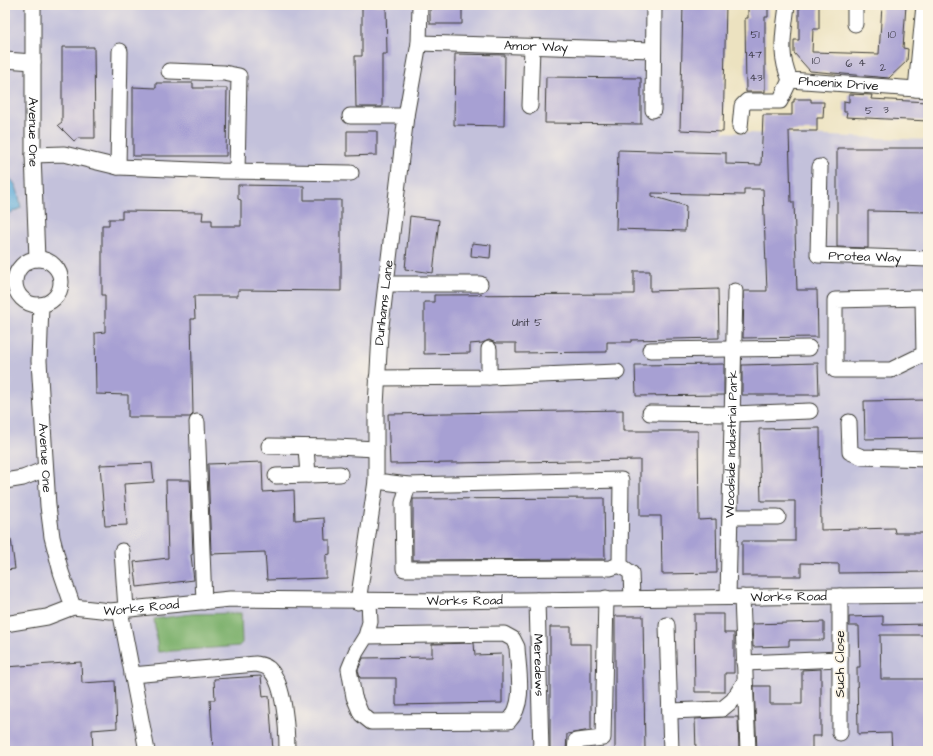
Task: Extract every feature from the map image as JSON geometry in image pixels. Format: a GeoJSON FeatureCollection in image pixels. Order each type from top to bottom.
{"type":"FeatureCollection","features":[{"type":"Feature","properties":{"kind":"street","name":"Avenue One"},"geometry":{"type":"LineString","coordinates":[[33,5],[33,154],[37,259]]}},
{"type":"Feature","properties":{"kind":"street","name":"Dunhams Lane"},"geometry":{"type":"LineString","coordinates":[[366,636],[370,622],[364,602],[376,481],[377,378],[386,284],[406,116],[419,43],[420,5]]}},
{"type":"Feature","properties":{"kind":"street"},"geometry":{"type":"LineString","coordinates":[[652,110],[654,5]]}},
{"type":"Feature","properties":{"kind":"street","name":"Phoenix Drive"},"geometry":{"type":"LineString","coordinates":[[787,5],[782,48],[783,65],[790,80],[922,89]]}},
{"type":"Feature","properties":{"kind":"street"},"geometry":{"type":"LineString","coordinates":[[855,5],[855,24]]}},
{"type":"Feature","properties":{"kind":"street"},"geometry":{"type":"LineString","coordinates":[[922,89],[924,5]]}},
{"type":"Feature","properties":{"kind":"street","name":"Amor Way"},"geometry":{"type":"LineString","coordinates":[[419,43],[653,50]]}},
{"type":"Feature","properties":{"kind":"street"},"geometry":{"type":"LineString","coordinates":[[530,106],[532,47]]}},
{"type":"Feature","properties":{"kind":"street"},"geometry":{"type":"LineString","coordinates":[[118,167],[120,51]]}},
{"type":"Feature","properties":{"kind":"street"},"geometry":{"type":"LineString","coordinates":[[5,60],[33,62]]}},
{"type":"Feature","properties":{"kind":"street"},"geometry":{"type":"LineString","coordinates":[[169,71],[224,73],[239,76],[237,172]]}},
{"type":"Feature","properties":{"kind":"street"},"geometry":{"type":"LineString","coordinates":[[740,127],[742,106],[747,101],[780,101],[790,80]]}},
{"type":"Feature","properties":{"kind":"street"},"geometry":{"type":"LineString","coordinates":[[350,116],[406,116]]}},
{"type":"Feature","properties":{"kind":"street"},"geometry":{"type":"LineString","coordinates":[[33,154],[64,154],[118,167],[237,172],[351,173]]}},
{"type":"Feature","properties":{"kind":"street","name":"Protea Way"},"geometry":{"type":"LineString","coordinates":[[820,167],[818,255],[928,259]]}},
{"type":"Feature","properties":{"kind":"street"},"geometry":{"type":"LineString","coordinates":[[37,259],[46,260],[54,265],[59,273],[61,281],[60,290],[56,297],[49,303],[41,305],[32,305],[24,300],[10,285],[20,267],[37,259]]}},
{"type":"Feature","properties":{"kind":"street"},"geometry":{"type":"LineString","coordinates":[[386,284],[480,284]]}},
{"type":"Feature","properties":{"kind":"street","name":"Woodside Industrial Park"},"geometry":{"type":"LineString","coordinates":[[735,291],[730,517],[735,597]]}},
{"type":"Feature","properties":{"kind":"street"},"geometry":{"type":"LineString","coordinates":[[923,298],[926,354],[891,370],[835,370],[835,300],[923,298]]}},
{"type":"Feature","properties":{"kind":"street","name":"Avenue One"},"geometry":{"type":"LineString","coordinates":[[41,305],[39,361],[52,537],[61,572],[73,607]]}},
{"type":"Feature","properties":{"kind":"street"},"geometry":{"type":"LineString","coordinates":[[650,350],[808,348]]}},
{"type":"Feature","properties":{"kind":"street"},"geometry":{"type":"LineString","coordinates":[[489,349],[489,377]]}},
{"type":"Feature","properties":{"kind":"street"},"geometry":{"type":"LineString","coordinates":[[377,378],[489,377],[617,372]]}},
{"type":"Feature","properties":{"kind":"street"},"geometry":{"type":"LineString","coordinates":[[650,413],[732,414],[810,411]]}},
{"type":"Feature","properties":{"kind":"street"},"geometry":{"type":"LineString","coordinates":[[197,422],[204,602]]}},
{"type":"Feature","properties":{"kind":"street"},"geometry":{"type":"LineString","coordinates":[[849,422],[850,452],[862,457],[928,459]]}},
{"type":"Feature","properties":{"kind":"street"},"geometry":{"type":"LineString","coordinates":[[269,446],[306,448],[336,446],[376,449]]}},
{"type":"Feature","properties":{"kind":"street"},"geometry":{"type":"LineString","coordinates":[[306,448],[308,475]]}},
{"type":"Feature","properties":{"kind":"street"},"geometry":{"type":"LineString","coordinates":[[5,481],[23,478],[46,470]]}},
{"type":"Feature","properties":{"kind":"street"},"geometry":{"type":"LineString","coordinates":[[276,476],[340,474]]}},
{"type":"Feature","properties":{"kind":"street"},"geometry":{"type":"LineString","coordinates":[[376,481],[408,485],[621,480],[620,565]]}},
{"type":"Feature","properties":{"kind":"street"},"geometry":{"type":"LineString","coordinates":[[408,485],[403,503],[404,569],[610,568],[620,565]]}},
{"type":"Feature","properties":{"kind":"street"},"geometry":{"type":"LineString","coordinates":[[730,517],[778,517]]}},
{"type":"Feature","properties":{"kind":"street"},"geometry":{"type":"LineString","coordinates":[[122,551],[123,610],[132,675],[148,751]]}},
{"type":"Feature","properties":{"kind":"street"},"geometry":{"type":"LineString","coordinates":[[620,565],[632,573],[632,598]]}},
{"type":"Feature","properties":{"kind":"street","name":"Works Road"},"geometry":{"type":"LineString","coordinates":[[5,624],[47,617],[73,607],[110,611],[230,599],[290,599],[364,602],[928,595]]}},
{"type":"Feature","properties":{"kind":"street","name":"Such Close"},"geometry":{"type":"LineString","coordinates":[[840,596],[840,733]]}},
{"type":"Feature","properties":{"kind":"street"},"geometry":{"type":"LineString","coordinates":[[735,597],[744,663],[748,751]]}},
{"type":"Feature","properties":{"kind":"street"},"geometry":{"type":"LineString","coordinates":[[575,751],[576,741],[603,738],[606,598]]}},
{"type":"Feature","properties":{"kind":"street","name":"Meredews"},"geometry":{"type":"LineString","coordinates":[[537,600],[541,751]]}},
{"type":"Feature","properties":{"kind":"street"},"geometry":{"type":"LineString","coordinates":[[667,625],[671,751]]}},
{"type":"Feature","properties":{"kind":"street"},"geometry":{"type":"LineString","coordinates":[[504,634],[513,639],[517,647],[519,703],[516,714],[509,722],[371,722],[361,714],[354,697],[349,669],[356,652],[366,636],[504,634]]}},
{"type":"Feature","properties":{"kind":"street"},"geometry":{"type":"LineString","coordinates":[[744,663],[840,659]]}},
{"type":"Feature","properties":{"kind":"street"},"geometry":{"type":"LineString","coordinates":[[132,675],[256,664],[270,669],[278,683],[287,731],[287,751]]}},
{"type":"Feature","properties":{"kind":"street"},"geometry":{"type":"LineString","coordinates":[[670,711],[722,709],[733,700],[744,683]]}},
{"type":"Feature","properties":{"kind":"shaded area"},"geometry":{"type":"Polygon","coordinates":[[[5,5],[726,5],[723,132],[928,140],[928,751],[5,751],[5,5]]]}},
{"type":"Feature","properties":{"kind":"green space"},"geometry":{"type":"Polygon","coordinates":[[[241,613],[242,643],[239,646],[158,652],[154,619],[192,614],[241,613]]]}},
{"type":"Feature","properties":{"kind":"water"},"geometry":{"type":"Polygon","coordinates":[[[5,176],[13,181],[15,185],[21,208],[8,214],[7,233],[5,239],[5,176]]]}},
{"type":"Feature","properties":{"kind":"building"},"geometry":{"type":"Polygon","coordinates":[[[362,5],[386,5],[387,54],[382,54],[382,107],[356,107],[355,56],[362,56],[362,5]]]}},
{"type":"Feature","properties":{"kind":"building"},"geometry":{"type":"Polygon","coordinates":[[[430,5],[462,5],[462,24],[430,24],[430,5]]]}},
{"type":"Feature","properties":{"kind":"building"},"geometry":{"type":"Polygon","coordinates":[[[683,5],[726,5],[723,132],[680,130],[683,5]]]}},
{"type":"Feature","properties":{"kind":"building"},"geometry":{"type":"Polygon","coordinates":[[[748,5],[768,5],[768,17],[765,17],[765,92],[746,92],[745,18],[748,18],[748,5]]]}},
{"type":"Feature","properties":{"kind":"building"},"geometry":{"type":"Polygon","coordinates":[[[801,5],[819,5],[819,29],[813,29],[812,52],[879,54],[882,5],[906,5],[903,48],[908,49],[907,61],[889,78],[810,71],[794,53],[794,40],[799,40],[799,8],[801,8],[801,5]]]}},
{"type":"Feature","properties":{"kind":"building"},"geometry":{"type":"Polygon","coordinates":[[[62,47],[94,47],[95,138],[78,138],[74,141],[58,125],[62,122],[62,47]]]}},
{"type":"Feature","properties":{"kind":"building"},"geometry":{"type":"Polygon","coordinates":[[[455,54],[505,55],[504,126],[454,125],[455,54]]]}},
{"type":"Feature","properties":{"kind":"building"},"geometry":{"type":"Polygon","coordinates":[[[546,77],[641,78],[641,124],[545,123],[546,77]]]}},
{"type":"Feature","properties":{"kind":"building"},"geometry":{"type":"Polygon","coordinates":[[[156,83],[193,83],[193,88],[227,88],[226,156],[133,156],[133,87],[156,88],[156,83]]]}},
{"type":"Feature","properties":{"kind":"building"},"geometry":{"type":"Polygon","coordinates":[[[849,94],[872,95],[871,99],[928,102],[928,121],[846,117],[847,112],[844,112],[844,101],[849,102],[849,94]]]}},
{"type":"Feature","properties":{"kind":"building"},"geometry":{"type":"Polygon","coordinates":[[[794,99],[811,99],[811,102],[824,102],[823,118],[817,118],[817,131],[789,131],[791,202],[794,202],[797,290],[817,290],[818,337],[743,338],[744,291],[767,291],[763,189],[744,189],[744,195],[652,193],[652,196],[686,206],[685,231],[616,229],[618,150],[726,153],[726,164],[761,165],[763,115],[792,115],[792,102],[794,102],[794,99]]]}},
{"type":"Feature","properties":{"kind":"building"},"geometry":{"type":"Polygon","coordinates":[[[347,131],[377,131],[377,155],[347,156],[347,131]]]}},
{"type":"Feature","properties":{"kind":"building"},"geometry":{"type":"Polygon","coordinates":[[[837,148],[928,148],[928,212],[868,211],[868,248],[837,247],[837,148]]]}},
{"type":"Feature","properties":{"kind":"building"},"geometry":{"type":"Polygon","coordinates":[[[238,185],[304,186],[304,200],[341,200],[341,291],[238,290],[238,296],[194,296],[195,319],[191,319],[193,414],[190,417],[128,417],[128,395],[96,394],[95,333],[105,332],[105,295],[102,295],[102,225],[109,225],[109,219],[122,219],[122,211],[203,212],[202,220],[212,220],[212,226],[241,226],[241,200],[238,199],[238,185]]]}},
{"type":"Feature","properties":{"kind":"building"},"geometry":{"type":"Polygon","coordinates":[[[410,216],[439,220],[433,273],[405,269],[410,216]]]}},
{"type":"Feature","properties":{"kind":"building"},"geometry":{"type":"Polygon","coordinates":[[[472,243],[491,245],[490,258],[471,256],[472,243]]]}},
{"type":"Feature","properties":{"kind":"building"},"geometry":{"type":"Polygon","coordinates":[[[634,271],[650,271],[650,291],[718,289],[719,338],[607,342],[607,352],[516,353],[516,343],[496,343],[489,340],[482,343],[470,344],[470,353],[424,354],[424,302],[434,302],[434,295],[634,294],[634,271]]]}},
{"type":"Feature","properties":{"kind":"building"},"geometry":{"type":"Polygon","coordinates":[[[818,363],[819,395],[742,395],[742,365],[818,363]]]}},
{"type":"Feature","properties":{"kind":"building"},"geometry":{"type":"Polygon","coordinates":[[[724,364],[724,395],[636,396],[635,365],[724,364]]]}},
{"type":"Feature","properties":{"kind":"building"},"geometry":{"type":"Polygon","coordinates":[[[926,400],[927,438],[865,439],[864,401],[926,400]]]}},
{"type":"Feature","properties":{"kind":"building"},"geometry":{"type":"Polygon","coordinates":[[[623,410],[623,431],[698,431],[699,520],[716,519],[717,573],[662,574],[661,516],[640,516],[640,460],[390,464],[388,414],[623,410]]]}},
{"type":"Feature","properties":{"kind":"building"},"geometry":{"type":"Polygon","coordinates":[[[820,428],[821,530],[894,528],[895,533],[928,533],[928,572],[839,573],[839,564],[801,563],[801,576],[742,576],[742,541],[795,541],[795,501],[761,501],[759,429],[820,428]]]}},
{"type":"Feature","properties":{"kind":"building"},"geometry":{"type":"Polygon","coordinates":[[[262,462],[263,492],[294,490],[295,520],[324,518],[325,540],[330,540],[330,554],[326,555],[326,578],[267,580],[265,552],[211,554],[208,464],[262,462]]]}},
{"type":"Feature","properties":{"kind":"building"},"geometry":{"type":"Polygon","coordinates":[[[152,463],[154,482],[124,484],[127,525],[105,526],[100,465],[152,463]]]}},
{"type":"Feature","properties":{"kind":"building"},"geometry":{"type":"Polygon","coordinates":[[[166,480],[190,480],[193,554],[191,555],[194,580],[137,587],[134,562],[168,558],[166,480]]]}},
{"type":"Feature","properties":{"kind":"building"},"geometry":{"type":"Polygon","coordinates":[[[604,498],[605,559],[413,560],[413,499],[604,498]]]}},
{"type":"Feature","properties":{"kind":"building"},"geometry":{"type":"Polygon","coordinates":[[[11,539],[15,569],[5,570],[5,540],[11,539]]]}},
{"type":"Feature","properties":{"kind":"building"},"geometry":{"type":"Polygon","coordinates":[[[694,614],[724,614],[724,633],[734,633],[734,673],[725,673],[725,692],[695,692],[694,614]]]}},
{"type":"Feature","properties":{"kind":"building"},"geometry":{"type":"Polygon","coordinates":[[[615,616],[643,616],[645,751],[615,751],[615,616]]]}},
{"type":"Feature","properties":{"kind":"building"},"geometry":{"type":"Polygon","coordinates":[[[883,616],[883,625],[927,624],[927,635],[880,635],[881,679],[928,679],[928,751],[892,751],[891,733],[858,734],[857,667],[860,667],[859,626],[849,626],[849,617],[883,616]]]}},
{"type":"Feature","properties":{"kind":"building"},"geometry":{"type":"Polygon","coordinates":[[[824,622],[824,640],[789,640],[789,646],[753,647],[752,624],[824,622]]]}},
{"type":"Feature","properties":{"kind":"building"},"geometry":{"type":"Polygon","coordinates":[[[550,627],[571,627],[571,644],[591,644],[591,730],[567,734],[566,751],[550,751],[550,627]]]}},
{"type":"Feature","properties":{"kind":"building"},"geometry":{"type":"Polygon","coordinates":[[[474,643],[475,655],[502,654],[502,703],[396,705],[396,678],[360,678],[358,670],[363,658],[432,657],[432,644],[474,643]]]}},
{"type":"Feature","properties":{"kind":"building"},"geometry":{"type":"Polygon","coordinates":[[[81,662],[82,683],[115,681],[117,728],[92,730],[93,751],[5,751],[5,667],[81,662]]]}},
{"type":"Feature","properties":{"kind":"building"},"geometry":{"type":"Polygon","coordinates":[[[821,669],[821,736],[812,736],[812,751],[757,751],[754,686],[770,686],[770,704],[802,704],[802,670],[821,669]]]}},
{"type":"Feature","properties":{"kind":"building"},"geometry":{"type":"Polygon","coordinates":[[[261,676],[263,697],[269,696],[273,751],[213,751],[210,700],[215,700],[214,679],[261,676]]]}},
{"type":"Feature","properties":{"kind":"building"},"geometry":{"type":"Polygon","coordinates":[[[738,717],[739,751],[696,751],[695,719],[738,717]]]}}]}
